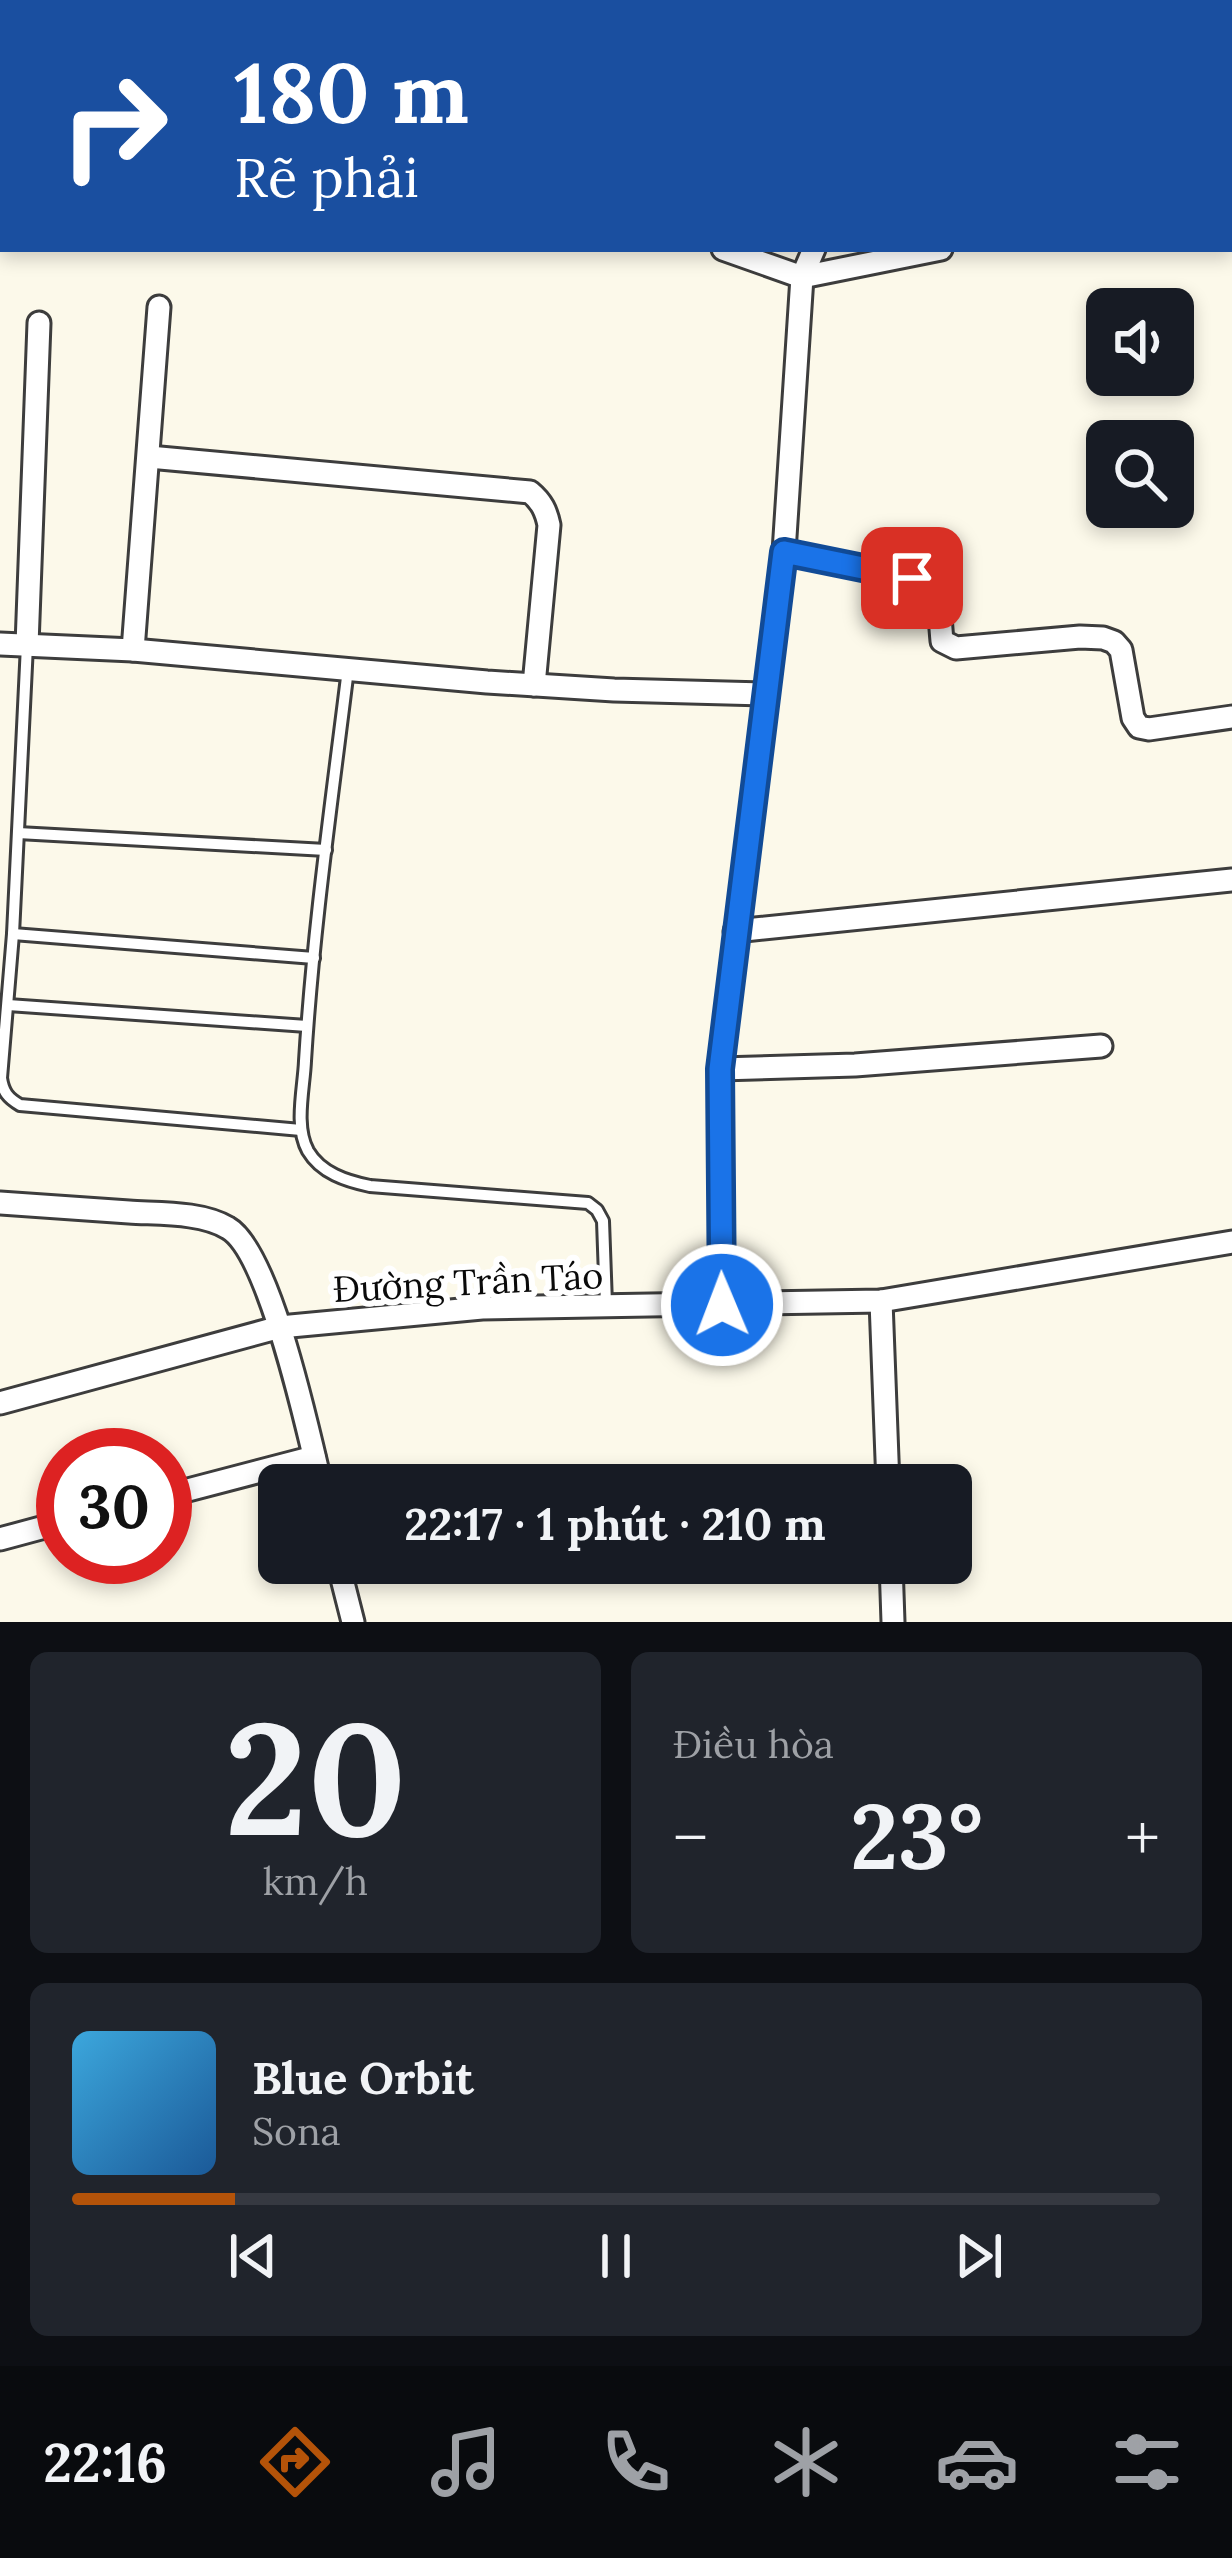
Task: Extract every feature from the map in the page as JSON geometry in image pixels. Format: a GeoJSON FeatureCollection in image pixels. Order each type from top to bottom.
{"type":"FeatureCollection","features":[{"type":"Feature","properties":{"kind":"street"},"geometry":{"type":"LineString","coordinates":[[731,252],[802,277],[926,252]]}},
{"type":"Feature","properties":{"kind":"street"},"geometry":{"type":"LineString","coordinates":[[722,1305],[720,1069],[784,552],[802,277],[813,252]]}},
{"type":"Feature","properties":{"kind":"street"},"geometry":{"type":"LineString","coordinates":[[133,650],[160,307]]}},
{"type":"Feature","properties":{"kind":"street"},"geometry":{"type":"LineString","coordinates":[[27,646],[39,323]]}},
{"type":"Feature","properties":{"kind":"street"},"geometry":{"type":"LineString","coordinates":[[149,457],[530,492],[546,511],[548,525],[534,685]]}},
{"type":"Feature","properties":{"kind":"street"},"geometry":{"type":"LineString","coordinates":[[784,552],[925,584],[934,592],[942,641],[956,649],[1080,638],[1114,642],[1121,650],[1133,718],[1139,727],[1232,717]]}},
{"type":"Feature","properties":{"kind":"street"},"geometry":{"type":"LineString","coordinates":[[0,644],[133,650],[534,685],[767,694]]}},
{"type":"Feature","properties":{"kind":"street"},"geometry":{"type":"LineString","coordinates":[[735,932],[1232,880]]}},
{"type":"Feature","properties":{"kind":"street"},"geometry":{"type":"LineString","coordinates":[[720,1069],[855,1065],[1101,1046]]}},
{"type":"Feature","properties":{"kind":"street"},"geometry":{"type":"LineString","coordinates":[[0,1203],[163,1214],[226,1226],[246,1245],[280,1328],[316,1464]]}},
{"type":"Feature","properties":{"kind":"street","name":"Đường Trần Táo"},"geometry":{"type":"LineString","coordinates":[[0,1403],[280,1328],[482,1308],[881,1301],[1232,1242]]}},
{"type":"Feature","properties":{"kind":"street"},"geometry":{"type":"LineString","coordinates":[[881,1301],[887,1464]]}},
{"type":"Feature","properties":{"kind":"street"},"geometry":{"type":"LineString","coordinates":[[192,1489],[314,1457]]}},
{"type":"Feature","properties":{"kind":"street"},"geometry":{"type":"LineString","coordinates":[[0,1539],[36,1529]]}},
{"type":"Feature","properties":{"kind":"street"},"geometry":{"type":"LineString","coordinates":[[343,1584],[353,1622]]}},
{"type":"Feature","properties":{"kind":"street"},"geometry":{"type":"LineString","coordinates":[[892,1584],[893,1622]]}},
{"type":"Feature","properties":{"kind":"lane"},"geometry":{"type":"LineString","coordinates":[[27,646],[1,1078],[8,1098],[20,1105],[301,1130]]}},
{"type":"Feature","properties":{"kind":"lane"},"geometry":{"type":"LineString","coordinates":[[348,669],[308,1026],[301,1130],[308,1152],[343,1180],[370,1186],[588,1204],[602,1220],[606,1306]]}},
{"type":"Feature","properties":{"kind":"lane"},"geometry":{"type":"LineString","coordinates":[[18,832],[326,850]]}},
{"type":"Feature","properties":{"kind":"lane"},"geometry":{"type":"LineString","coordinates":[[13,934],[314,958]]}},
{"type":"Feature","properties":{"kind":"lane"},"geometry":{"type":"LineString","coordinates":[[8,1005],[308,1026]]}},
{"type":"Feature","properties":{"kind":"route"},"geometry":{"type":"LineString","coordinates":[[722,1305],[720,1069],[784,552],[912,578]]}}]}
